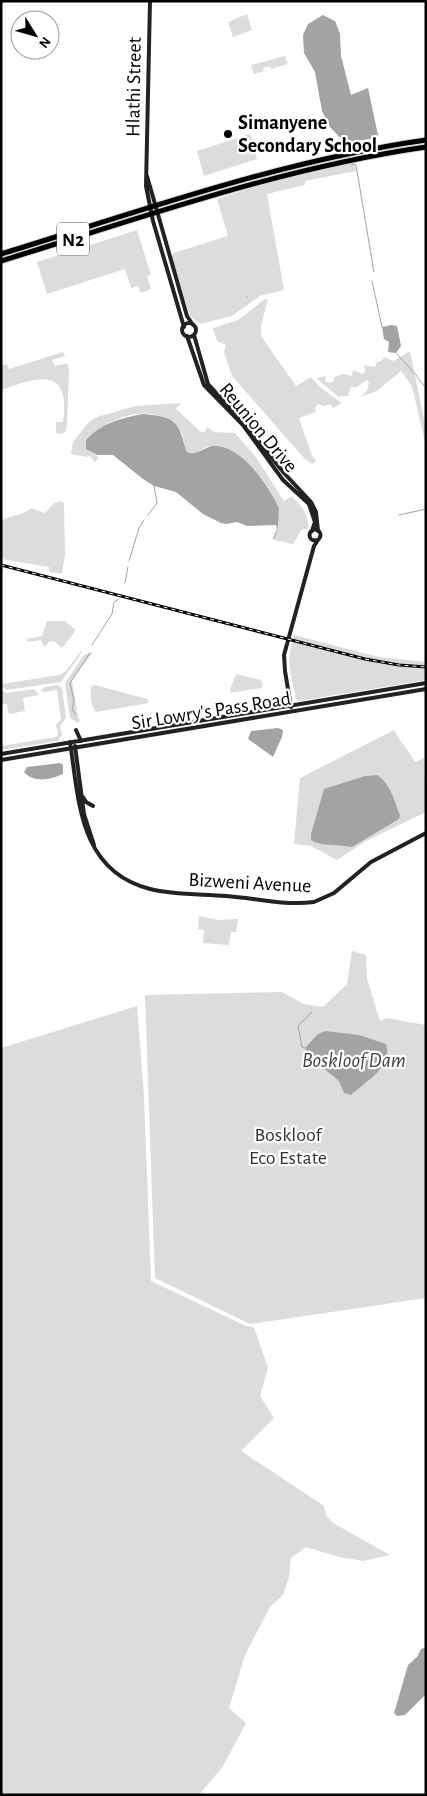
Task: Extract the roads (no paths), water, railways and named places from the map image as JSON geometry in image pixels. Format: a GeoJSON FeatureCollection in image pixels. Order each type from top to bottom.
{"type":"FeatureCollection","features":[{"type":"Feature","properties":{"kind":"highway","name":"N2"},"geometry":{"type":"LineString","coordinates":[[1,254],[294,165],[347,153],[426,140]]}},
{"type":"Feature","properties":{"kind":"highway","name":"N2"},"geometry":{"type":"LineString","coordinates":[[1,261],[287,174],[342,161],[426,147]]}},
{"type":"Feature","properties":{"kind":"street","name":"Hlathi Street"},"geometry":{"type":"LineString","coordinates":[[150,1],[146,174],[154,214]]}},
{"type":"Feature","properties":{"kind":"street"},"geometry":{"type":"LineString","coordinates":[[154,214],[187,316],[196,330],[194,335],[187,336],[183,333],[184,327],[154,214]]}},
{"type":"Feature","properties":{"kind":"street"},"geometry":{"type":"LineString","coordinates":[[184,327],[187,324],[193,325]]}},
{"type":"Feature","properties":{"kind":"street","name":"Reunion Drive"},"geometry":{"type":"LineString","coordinates":[[194,335],[208,384],[245,424],[284,473],[312,502],[316,512],[318,530]]}},
{"type":"Feature","properties":{"kind":"street","name":"Reunion Drive"},"geometry":{"type":"LineString","coordinates":[[187,336],[204,385],[243,425],[282,480],[310,504],[314,522],[312,531]]}},
{"type":"Feature","properties":{"kind":"street"},"geometry":{"type":"LineString","coordinates":[[292,711],[284,671],[284,655],[314,546],[321,535],[318,530],[312,531],[310,535],[314,546]]}},
{"type":"Feature","properties":{"kind":"street"},"geometry":{"type":"LineString","coordinates":[[312,540],[318,540]]}},
{"type":"Feature","properties":{"kind":"street","name":"Sir Lowry's Pass Road"},"geometry":{"type":"LineString","coordinates":[[1,754],[426,683]]}},
{"type":"Feature","properties":{"kind":"street","name":"Sir Lowry's Pass Road"},"geometry":{"type":"LineString","coordinates":[[1,760],[426,688]]}},
{"type":"Feature","properties":{"kind":"street"},"geometry":{"type":"LineString","coordinates":[[76,730],[81,741]]}},
{"type":"Feature","properties":{"kind":"street"},"geometry":{"type":"LineString","coordinates":[[72,742],[73,748]]}},
{"type":"Feature","properties":{"kind":"street","name":"Bizweni Avenue"},"geometry":{"type":"LineString","coordinates":[[73,748],[86,821],[96,849]]}},
{"type":"Feature","properties":{"kind":"street","name":"Bizweni Avenue"},"geometry":{"type":"LineString","coordinates":[[73,748],[83,823],[88,837],[117,873],[148,889],[308,903],[329,897],[362,868],[426,833]]}},
{"type":"Feature","properties":{"kind":"street"},"geometry":{"type":"LineString","coordinates":[[81,787],[85,800],[93,806]]}},
{"type":"Feature","properties":{"kind":"water"},"geometry":{"type":"Polygon","coordinates":[[[323,15],[335,21],[340,34],[341,56],[351,95],[368,88],[378,135],[376,138],[350,142],[342,140],[330,127],[322,111],[315,72],[304,53],[303,35],[308,24],[323,15]]]}},
{"type":"Feature","properties":{"kind":"water"},"geometry":{"type":"Polygon","coordinates":[[[397,326],[401,346],[396,353],[388,352],[389,342],[384,339],[382,327],[397,326]]]}},
{"type":"Feature","properties":{"kind":"water"},"geometry":{"type":"Polygon","coordinates":[[[143,414],[162,417],[174,422],[181,433],[186,451],[190,453],[218,446],[237,454],[246,462],[262,480],[279,508],[278,528],[274,540],[277,529],[276,525],[247,526],[237,522],[221,523],[203,514],[176,492],[154,486],[113,455],[97,455],[86,449],[86,440],[98,429],[120,420],[143,414]]]}},
{"type":"Feature","properties":{"kind":"water"},"geometry":{"type":"Polygon","coordinates":[[[278,728],[283,730],[282,737],[273,757],[248,739],[251,731],[278,728]]]}},
{"type":"Feature","properties":{"kind":"water"},"geometry":{"type":"Polygon","coordinates":[[[60,763],[63,765],[63,774],[53,777],[38,779],[28,776],[24,772],[27,767],[60,763]]]}},
{"type":"Feature","properties":{"kind":"water"},"geometry":{"type":"Polygon","coordinates":[[[377,775],[386,783],[392,793],[400,815],[399,819],[352,847],[321,844],[311,840],[324,789],[365,776],[377,775]]]}},
{"type":"Feature","properties":{"kind":"water","name":"Boskloof Dam"},"geometry":{"type":"Polygon","coordinates":[[[325,1031],[359,1035],[386,1044],[387,1052],[382,1067],[351,1095],[344,1093],[339,1081],[311,1058],[305,1048],[318,1034],[325,1031]]]}},
{"type":"Feature","properties":{"kind":"water"},"geometry":{"type":"Polygon","coordinates":[[[426,1647],[426,1694],[405,1715],[397,1716],[394,1713],[408,1665],[417,1657],[421,1649],[426,1647]]]}},
{"type":"Feature","properties":{"kind":"waterway"},"geometry":{"type":"LineString","coordinates":[[351,164],[356,165],[374,272]]}},
{"type":"Feature","properties":{"kind":"waterway"},"geometry":{"type":"LineString","coordinates":[[372,281],[382,327]]}},
{"type":"Feature","properties":{"kind":"waterway"},"geometry":{"type":"LineString","coordinates":[[396,353],[417,376]]}},
{"type":"Feature","properties":{"kind":"waterway"},"geometry":{"type":"LineString","coordinates":[[417,377],[421,382]]}},
{"type":"Feature","properties":{"kind":"waterway"},"geometry":{"type":"LineString","coordinates":[[422,383],[426,388]]}},
{"type":"Feature","properties":{"kind":"waterway"},"geometry":{"type":"LineString","coordinates":[[148,515],[157,503],[154,486]]}},
{"type":"Feature","properties":{"kind":"waterway"},"geometry":{"type":"LineString","coordinates":[[399,515],[426,509]]}},
{"type":"Feature","properties":{"kind":"waterway"},"geometry":{"type":"LineString","coordinates":[[129,561],[139,528],[144,520]]}},
{"type":"Feature","properties":{"kind":"waterway"},"geometry":{"type":"LineString","coordinates":[[125,583],[128,567]]}},
{"type":"Feature","properties":{"kind":"waterway"},"geometry":{"type":"LineString","coordinates":[[92,645],[112,614],[114,602],[119,599]]}},
{"type":"Feature","properties":{"kind":"waterway"},"geometry":{"type":"LineString","coordinates":[[76,715],[72,709],[74,701],[70,683],[90,653]]}},
{"type":"Feature","properties":{"kind":"waterway"},"geometry":{"type":"LineString","coordinates":[[305,1048],[302,1047],[298,1026],[312,1012]]}},
{"type":"Feature","properties":{"kind":"railway"},"geometry":{"type":"LineString","coordinates":[[1,565],[365,659],[399,665],[426,667]]}},
{"type":"Feature","properties":{"kind":"place","name":"Simanyene Secondary School"},"geometry":{"type":"Point","coordinates":[228,134]}},
{"type":"Feature","properties":{"kind":"park label","name":"Boskloof Eco Estate"},"geometry":{"type":"Point","coordinates":[288,1146]}}]}
